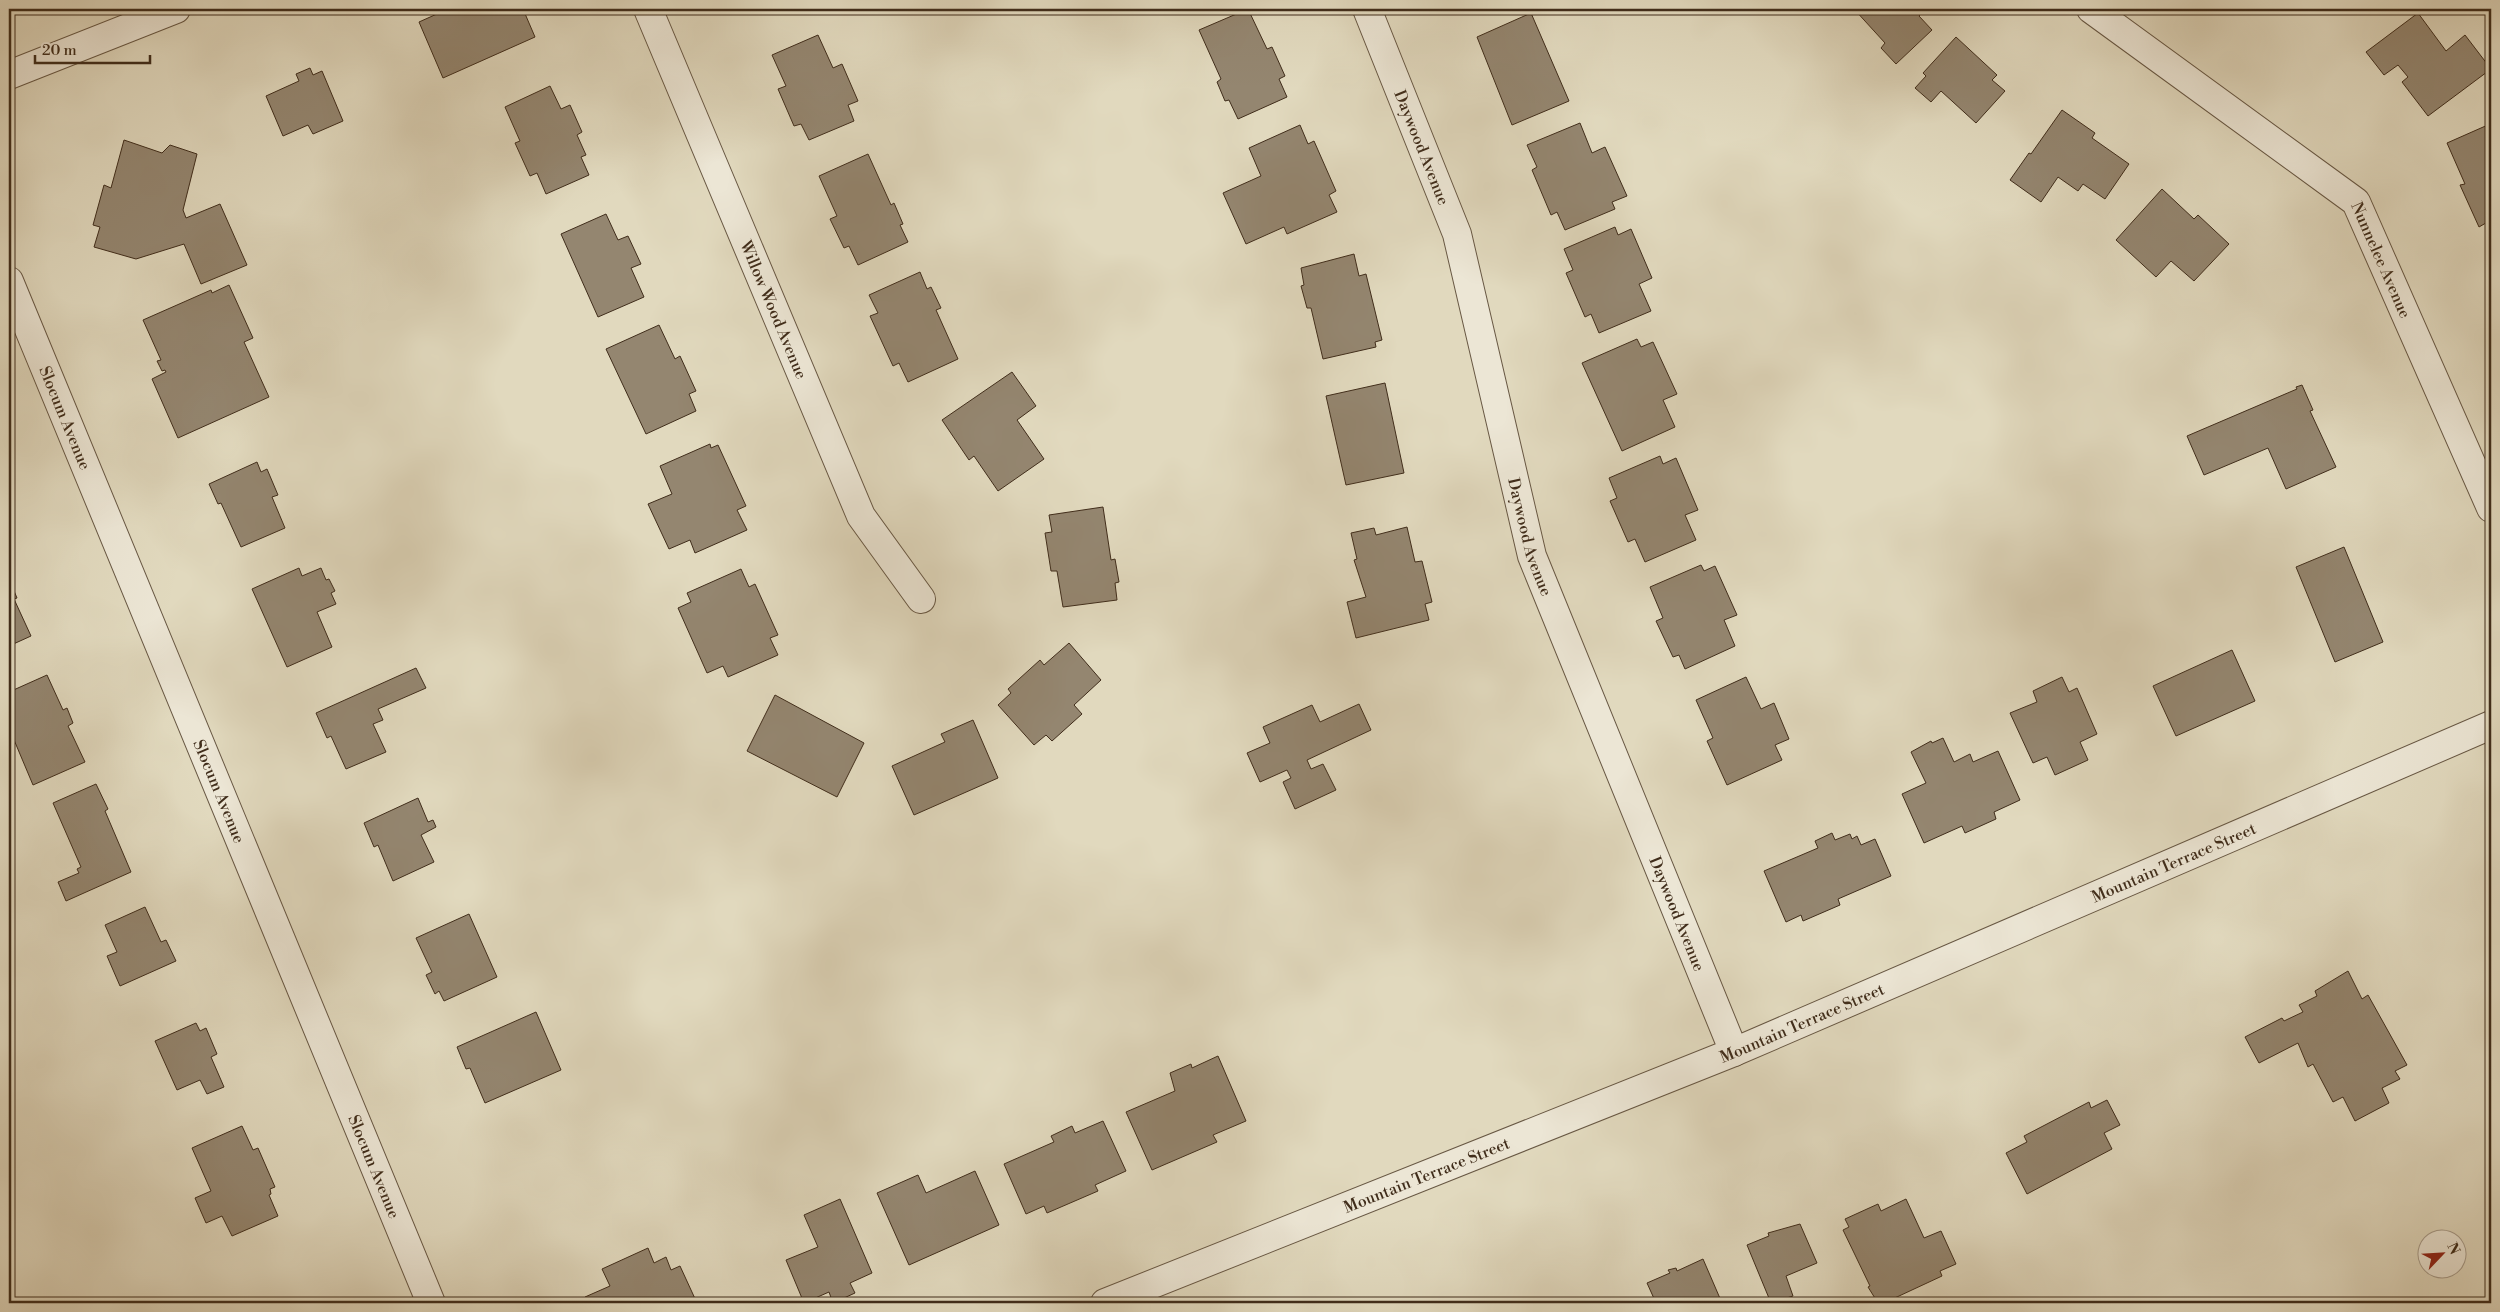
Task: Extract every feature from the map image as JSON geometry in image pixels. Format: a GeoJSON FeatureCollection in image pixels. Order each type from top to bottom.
{"type":"FeatureCollection","features":[{"type":"Feature","properties":{"kind":"street"},"geometry":{"type":"LineString","coordinates":[[9,75],[176,9]]}},
{"type":"Feature","properties":{"kind":"street","name":"Willow Wood Avenue"},"geometry":{"type":"LineString","coordinates":[[648,9],[861,516],[921,600]]}},
{"type":"Feature","properties":{"kind":"street","name":"Daywood Avenue"},"geometry":{"type":"LineString","coordinates":[[1367,9],[1457,234],[1532,556],[1734,1052]]}},
{"type":"Feature","properties":{"kind":"street","name":"Nunnelee Avenue"},"geometry":{"type":"LineString","coordinates":[[2091,9],[2356,202],[2491,508]]}},
{"type":"Feature","properties":{"kind":"street","name":"Slocum Avenue"},"geometry":{"type":"LineString","coordinates":[[9,281],[431,1303]]}},
{"type":"Feature","properties":{"kind":"street","name":"Mountain Terrace Street"},"geometry":{"type":"LineString","coordinates":[[1105,1303],[1734,1052],[2491,725]]}},
{"type":"Feature","properties":{"kind":"building"},"geometry":{"type":"Polygon","coordinates":[[[448,9],[523,9],[535,37],[443,78],[419,22],[448,9]]]}},
{"type":"Feature","properties":{"kind":"building"},"geometry":{"type":"Polygon","coordinates":[[[1248,9],[1267,49],[1272,47],[1285,76],[1279,79],[1287,97],[1238,119],[1229,100],[1225,101],[1217,82],[1221,79],[1199,30],[1248,9]]]}},
{"type":"Feature","properties":{"kind":"building"},"geometry":{"type":"Polygon","coordinates":[[[1854,9],[1918,9],[1922,13],[1919,16],[1932,30],[1896,64],[1881,48],[1885,43],[1854,9]]]}},
{"type":"Feature","properties":{"kind":"building"},"geometry":{"type":"Polygon","coordinates":[[[1531,13],[1569,101],[1512,125],[1477,37],[1531,13]]]}},
{"type":"Feature","properties":{"kind":"building"},"geometry":{"type":"Polygon","coordinates":[[[2418,13],[2446,51],[2465,35],[2491,69],[2428,116],[2402,82],[2408,77],[2398,65],[2384,75],[2366,52],[2418,13]]]}},
{"type":"Feature","properties":{"kind":"building"},"geometry":{"type":"Polygon","coordinates":[[[818,35],[833,68],[842,64],[858,101],[848,105],[854,121],[809,140],[801,124],[794,126],[778,89],[786,86],[772,55],[818,35]]]}},
{"type":"Feature","properties":{"kind":"building"},"geometry":{"type":"Polygon","coordinates":[[[1956,37],[1997,75],[1992,80],[2005,91],[1976,123],[1941,91],[1931,102],[1915,88],[1926,76],[1923,73],[1956,37]]]}},
{"type":"Feature","properties":{"kind":"building"},"geometry":{"type":"Polygon","coordinates":[[[310,68],[313,75],[322,71],[343,121],[313,134],[308,125],[283,136],[266,96],[299,81],[296,74],[310,68]]]}},
{"type":"Feature","properties":{"kind":"building"},"geometry":{"type":"Polygon","coordinates":[[[550,86],[561,109],[570,105],[582,132],[577,135],[586,155],[581,157],[589,175],[546,194],[537,173],[530,176],[515,143],[520,141],[505,107],[550,86]]]}},
{"type":"Feature","properties":{"kind":"building"},"geometry":{"type":"Polygon","coordinates":[[[2062,110],[2095,133],[2092,138],[2129,164],[2105,199],[2083,184],[2078,191],[2058,177],[2041,202],[2010,180],[2062,110]]]}},
{"type":"Feature","properties":{"kind":"building"},"geometry":{"type":"Polygon","coordinates":[[[1580,123],[1592,153],[1605,147],[1627,196],[1612,202],[1615,209],[1565,230],[1557,212],[1551,215],[1532,170],[1537,167],[1527,145],[1580,123]]]}},
{"type":"Feature","properties":{"kind":"building"},"geometry":{"type":"Polygon","coordinates":[[[2490,124],[2491,220],[2479,227],[2460,185],[2465,184],[2447,143],[2490,124]]]}},
{"type":"Feature","properties":{"kind":"building"},"geometry":{"type":"Polygon","coordinates":[[[1300,125],[1308,144],[1314,141],[1336,191],[1329,195],[1337,212],[1287,234],[1284,227],[1246,244],[1223,193],[1261,176],[1249,148],[1300,125]]]}},
{"type":"Feature","properties":{"kind":"building"},"geometry":{"type":"Polygon","coordinates":[[[124,140],[162,153],[170,145],[197,154],[183,210],[186,218],[220,204],[247,265],[201,284],[184,244],[136,259],[94,247],[100,227],[93,225],[104,185],[111,188],[124,140]]]}},
{"type":"Feature","properties":{"kind":"building"},"geometry":{"type":"Polygon","coordinates":[[[868,154],[891,205],[894,203],[903,224],[900,225],[908,242],[858,265],[849,246],[844,248],[830,219],[837,216],[819,176],[868,154]]]}},
{"type":"Feature","properties":{"kind":"building"},"geometry":{"type":"Polygon","coordinates":[[[2162,189],[2194,219],[2198,215],[2229,244],[2194,281],[2171,261],[2156,277],[2116,240],[2162,189]]]}},
{"type":"Feature","properties":{"kind":"building"},"geometry":{"type":"Polygon","coordinates":[[[606,214],[618,240],[628,236],[641,264],[631,268],[644,297],[598,317],[561,234],[606,214]]]}},
{"type":"Feature","properties":{"kind":"building"},"geometry":{"type":"Polygon","coordinates":[[[1615,227],[1618,235],[1631,229],[1652,278],[1639,284],[1651,311],[1599,333],[1591,314],[1585,317],[1566,273],[1573,270],[1564,249],[1615,227]]]}},
{"type":"Feature","properties":{"kind":"building"},"geometry":{"type":"Polygon","coordinates":[[[1354,254],[1359,276],[1366,274],[1382,340],[1375,342],[1376,347],[1323,359],[1311,308],[1307,308],[1301,286],[1304,285],[1301,268],[1354,254]]]}},
{"type":"Feature","properties":{"kind":"building"},"geometry":{"type":"Polygon","coordinates":[[[920,272],[927,289],[931,287],[941,308],[936,310],[958,359],[908,382],[899,363],[893,366],[870,316],[878,313],[869,295],[920,272]]]}},
{"type":"Feature","properties":{"kind":"building"},"geometry":{"type":"Polygon","coordinates":[[[229,285],[253,338],[244,342],[269,397],[178,438],[152,379],[166,372],[165,370],[162,371],[157,361],[161,360],[143,320],[211,290],[212,293],[229,285]]]}},
{"type":"Feature","properties":{"kind":"building"},"geometry":{"type":"Polygon","coordinates":[[[659,325],[675,359],[680,356],[696,391],[689,394],[696,411],[646,434],[606,349],[659,325]]]}},
{"type":"Feature","properties":{"kind":"building"},"geometry":{"type":"Polygon","coordinates":[[[1637,339],[1641,347],[1653,342],[1677,394],[1663,400],[1675,427],[1622,451],[1582,363],[1637,339]]]}},
{"type":"Feature","properties":{"kind":"building"},"geometry":{"type":"Polygon","coordinates":[[[1012,372],[1036,406],[1017,420],[1044,459],[998,491],[974,456],[969,460],[942,420],[1012,372]]]}},
{"type":"Feature","properties":{"kind":"building"},"geometry":{"type":"Polygon","coordinates":[[[1385,383],[1404,473],[1346,485],[1326,396],[1385,383]]]}},
{"type":"Feature","properties":{"kind":"building"},"geometry":{"type":"Polygon","coordinates":[[[2302,385],[2313,410],[2310,411],[2336,467],[2286,489],[2268,448],[2204,475],[2187,436],[2297,389],[2296,387],[2302,385]]]}},
{"type":"Feature","properties":{"kind":"building"},"geometry":{"type":"Polygon","coordinates":[[[710,444],[711,448],[718,445],[746,506],[737,510],[747,530],[695,553],[690,540],[669,549],[648,504],[672,494],[660,466],[710,444]]]}},
{"type":"Feature","properties":{"kind":"building"},"geometry":{"type":"Polygon","coordinates":[[[1660,456],[1663,464],[1676,458],[1698,510],[1685,515],[1696,540],[1645,562],[1635,539],[1628,542],[1610,501],[1617,498],[1609,478],[1660,456]]]}},
{"type":"Feature","properties":{"kind":"building"},"geometry":{"type":"Polygon","coordinates":[[[257,462],[261,472],[267,469],[278,495],[272,497],[285,528],[241,547],[221,503],[218,504],[209,484],[257,462]]]}},
{"type":"Feature","properties":{"kind":"building"},"geometry":{"type":"Polygon","coordinates":[[[1103,507],[1111,560],[1115,559],[1119,582],[1115,583],[1117,600],[1063,607],[1057,571],[1051,571],[1045,533],[1052,532],[1049,515],[1103,507]]]}},
{"type":"Feature","properties":{"kind":"building"},"geometry":{"type":"Polygon","coordinates":[[[1407,527],[1415,562],[1422,561],[1432,602],[1425,604],[1429,620],[1356,638],[1347,602],[1366,597],[1354,560],[1357,559],[1351,533],[1374,528],[1376,535],[1407,527]]]}},
{"type":"Feature","properties":{"kind":"building"},"geometry":{"type":"Polygon","coordinates":[[[2344,547],[2383,642],[2335,662],[2296,567],[2344,547]]]}},
{"type":"Feature","properties":{"kind":"building"},"geometry":{"type":"Polygon","coordinates":[[[1701,565],[1704,571],[1715,566],[1737,615],[1724,620],[1735,646],[1685,669],[1679,655],[1673,657],[1656,621],[1663,618],[1650,587],[1701,565]]]}},
{"type":"Feature","properties":{"kind":"building"},"geometry":{"type":"Polygon","coordinates":[[[299,568],[302,576],[321,568],[326,580],[329,579],[335,591],[331,593],[336,604],[317,612],[332,647],[287,667],[252,589],[299,568]]]}},
{"type":"Feature","properties":{"kind":"building"},"geometry":{"type":"Polygon","coordinates":[[[741,569],[749,587],[755,584],[778,635],[770,638],[778,655],[728,677],[723,666],[707,673],[678,608],[691,602],[687,593],[741,569]]]}},
{"type":"Feature","properties":{"kind":"building"},"geometry":{"type":"Polygon","coordinates":[[[9,579],[17,598],[14,599],[31,636],[9,646],[9,579]]]}},
{"type":"Feature","properties":{"kind":"building"},"geometry":{"type":"Polygon","coordinates":[[[1069,643],[1101,680],[1074,705],[1082,714],[1052,741],[1046,735],[1034,745],[998,705],[1011,693],[1008,689],[1040,660],[1044,665],[1069,643]]]}},
{"type":"Feature","properties":{"kind":"building"},"geometry":{"type":"Polygon","coordinates":[[[2232,650],[2255,701],[2176,736],[2153,686],[2232,650]]]}},
{"type":"Feature","properties":{"kind":"building"},"geometry":{"type":"Polygon","coordinates":[[[416,668],[426,688],[378,709],[383,720],[373,724],[386,752],[346,769],[331,736],[327,738],[316,713],[416,668]]]}},
{"type":"Feature","properties":{"kind":"building"},"geometry":{"type":"Polygon","coordinates":[[[47,675],[63,710],[67,708],[73,723],[68,726],[85,762],[33,785],[9,728],[9,692],[47,675]]]}},
{"type":"Feature","properties":{"kind":"building"},"geometry":{"type":"Polygon","coordinates":[[[1746,677],[1761,709],[1774,703],[1789,739],[1775,745],[1782,760],[1727,785],[1707,741],[1713,738],[1696,700],[1746,677]]]}},
{"type":"Feature","properties":{"kind":"building"},"geometry":{"type":"Polygon","coordinates":[[[2062,677],[2069,692],[2077,688],[2097,734],[2080,742],[2088,760],[2055,775],[2047,757],[2033,763],[2010,713],[2037,702],[2033,691],[2062,677]]]}},
{"type":"Feature","properties":{"kind":"building"},"geometry":{"type":"Polygon","coordinates":[[[775,695],[864,743],[837,797],[747,751],[775,695]]]}},
{"type":"Feature","properties":{"kind":"building"},"geometry":{"type":"Polygon","coordinates":[[[1359,704],[1371,730],[1307,760],[1311,769],[1323,764],[1336,790],[1295,809],[1283,782],[1291,778],[1287,770],[1260,782],[1247,753],[1270,743],[1263,727],[1312,705],[1320,722],[1359,704]]]}},
{"type":"Feature","properties":{"kind":"building"},"geometry":{"type":"Polygon","coordinates":[[[973,720],[998,778],[914,815],[892,766],[945,742],[941,734],[973,720]]]}},
{"type":"Feature","properties":{"kind":"building"},"geometry":{"type":"Polygon","coordinates":[[[1943,738],[1954,762],[1970,754],[1973,762],[1998,751],[2020,800],[1994,812],[1996,819],[1965,833],[1962,826],[1924,843],[1902,794],[1926,783],[1911,752],[1931,741],[1932,743],[1943,738]]]}},
{"type":"Feature","properties":{"kind":"building"},"geometry":{"type":"Polygon","coordinates":[[[96,784],[108,809],[105,811],[131,872],[66,901],[58,882],[79,873],[77,869],[81,867],[53,803],[96,784]]]}},
{"type":"Feature","properties":{"kind":"building"},"geometry":{"type":"Polygon","coordinates":[[[418,798],[428,822],[433,820],[436,827],[421,835],[434,862],[393,881],[378,845],[374,847],[364,823],[418,798]]]}},
{"type":"Feature","properties":{"kind":"building"},"geometry":{"type":"Polygon","coordinates":[[[1832,833],[1835,840],[1850,834],[1852,839],[1857,836],[1861,845],[1875,839],[1891,876],[1838,899],[1840,905],[1803,921],[1801,915],[1786,922],[1764,871],[1818,848],[1815,841],[1832,833]]]}},
{"type":"Feature","properties":{"kind":"building"},"geometry":{"type":"Polygon","coordinates":[[[145,907],[161,942],[166,940],[176,961],[120,986],[107,956],[117,952],[105,925],[145,907]]]}},
{"type":"Feature","properties":{"kind":"building"},"geometry":{"type":"Polygon","coordinates":[[[469,914],[497,977],[444,1001],[439,991],[435,994],[426,975],[432,972],[416,938],[469,914]]]}},
{"type":"Feature","properties":{"kind":"building"},"geometry":{"type":"Polygon","coordinates":[[[2348,971],[2362,999],[2368,995],[2407,1065],[2395,1071],[2400,1079],[2382,1088],[2389,1103],[2355,1121],[2343,1097],[2333,1102],[2313,1064],[2308,1067],[2298,1043],[2259,1063],[2245,1037],[2282,1018],[2284,1021],[2303,1012],[2299,1005],[2317,996],[2315,991],[2348,971]]]}},
{"type":"Feature","properties":{"kind":"building"},"geometry":{"type":"Polygon","coordinates":[[[536,1012],[561,1070],[485,1103],[470,1068],[466,1069],[457,1047],[536,1012]]]}},
{"type":"Feature","properties":{"kind":"building"},"geometry":{"type":"Polygon","coordinates":[[[196,1023],[200,1031],[206,1028],[217,1054],[211,1057],[224,1087],[207,1094],[200,1080],[177,1090],[155,1041],[196,1023]]]}},
{"type":"Feature","properties":{"kind":"building"},"geometry":{"type":"Polygon","coordinates":[[[1218,1056],[1246,1121],[1213,1135],[1217,1142],[1152,1170],[1126,1112],[1175,1091],[1170,1073],[1191,1064],[1192,1068],[1218,1056]]]}},
{"type":"Feature","properties":{"kind":"building"},"geometry":{"type":"Polygon","coordinates":[[[2107,1100],[2120,1125],[2104,1133],[2112,1149],[2027,1194],[2006,1153],[2027,1142],[2024,1136],[2089,1102],[2091,1108],[2107,1100]]]}},
{"type":"Feature","properties":{"kind":"building"},"geometry":{"type":"Polygon","coordinates":[[[1103,1121],[1126,1171],[1095,1185],[1098,1191],[1047,1213],[1044,1206],[1026,1214],[1004,1164],[1054,1142],[1051,1136],[1072,1126],[1075,1133],[1103,1121]]]}},
{"type":"Feature","properties":{"kind":"building"},"geometry":{"type":"Polygon","coordinates":[[[242,1126],[253,1150],[258,1148],[275,1187],[270,1189],[271,1194],[269,1195],[278,1216],[232,1236],[222,1216],[206,1223],[195,1198],[211,1191],[192,1148],[242,1126]]]}},
{"type":"Feature","properties":{"kind":"building"},"geometry":{"type":"Polygon","coordinates":[[[975,1171],[999,1225],[909,1265],[877,1193],[918,1175],[926,1193],[975,1171]]]}},
{"type":"Feature","properties":{"kind":"building"},"geometry":{"type":"Polygon","coordinates":[[[840,1199],[872,1273],[850,1283],[855,1293],[833,1303],[829,1292],[804,1303],[786,1260],[818,1247],[804,1215],[840,1199]]]}},
{"type":"Feature","properties":{"kind":"building"},"geometry":{"type":"Polygon","coordinates":[[[1906,1199],[1924,1238],[1941,1231],[1956,1264],[1940,1271],[1942,1276],[1884,1303],[1878,1303],[1868,1287],[1870,1286],[1843,1230],[1849,1227],[1845,1219],[1878,1204],[1881,1211],[1906,1199]]]}},
{"type":"Feature","properties":{"kind":"building"},"geometry":{"type":"Polygon","coordinates":[[[1800,1224],[1817,1263],[1786,1276],[1793,1296],[1771,1303],[1747,1245],[1769,1236],[1768,1233],[1800,1224]]]}},
{"type":"Feature","properties":{"kind":"building"},"geometry":{"type":"Polygon","coordinates":[[[648,1248],[654,1263],[666,1257],[671,1270],[680,1266],[697,1303],[587,1303],[585,1297],[610,1286],[602,1269],[648,1248]]]}},
{"type":"Feature","properties":{"kind":"building"},"geometry":{"type":"Polygon","coordinates":[[[1703,1259],[1722,1303],[1656,1303],[1647,1283],[1670,1273],[1668,1270],[1676,1268],[1677,1271],[1703,1259]]]}}]}
